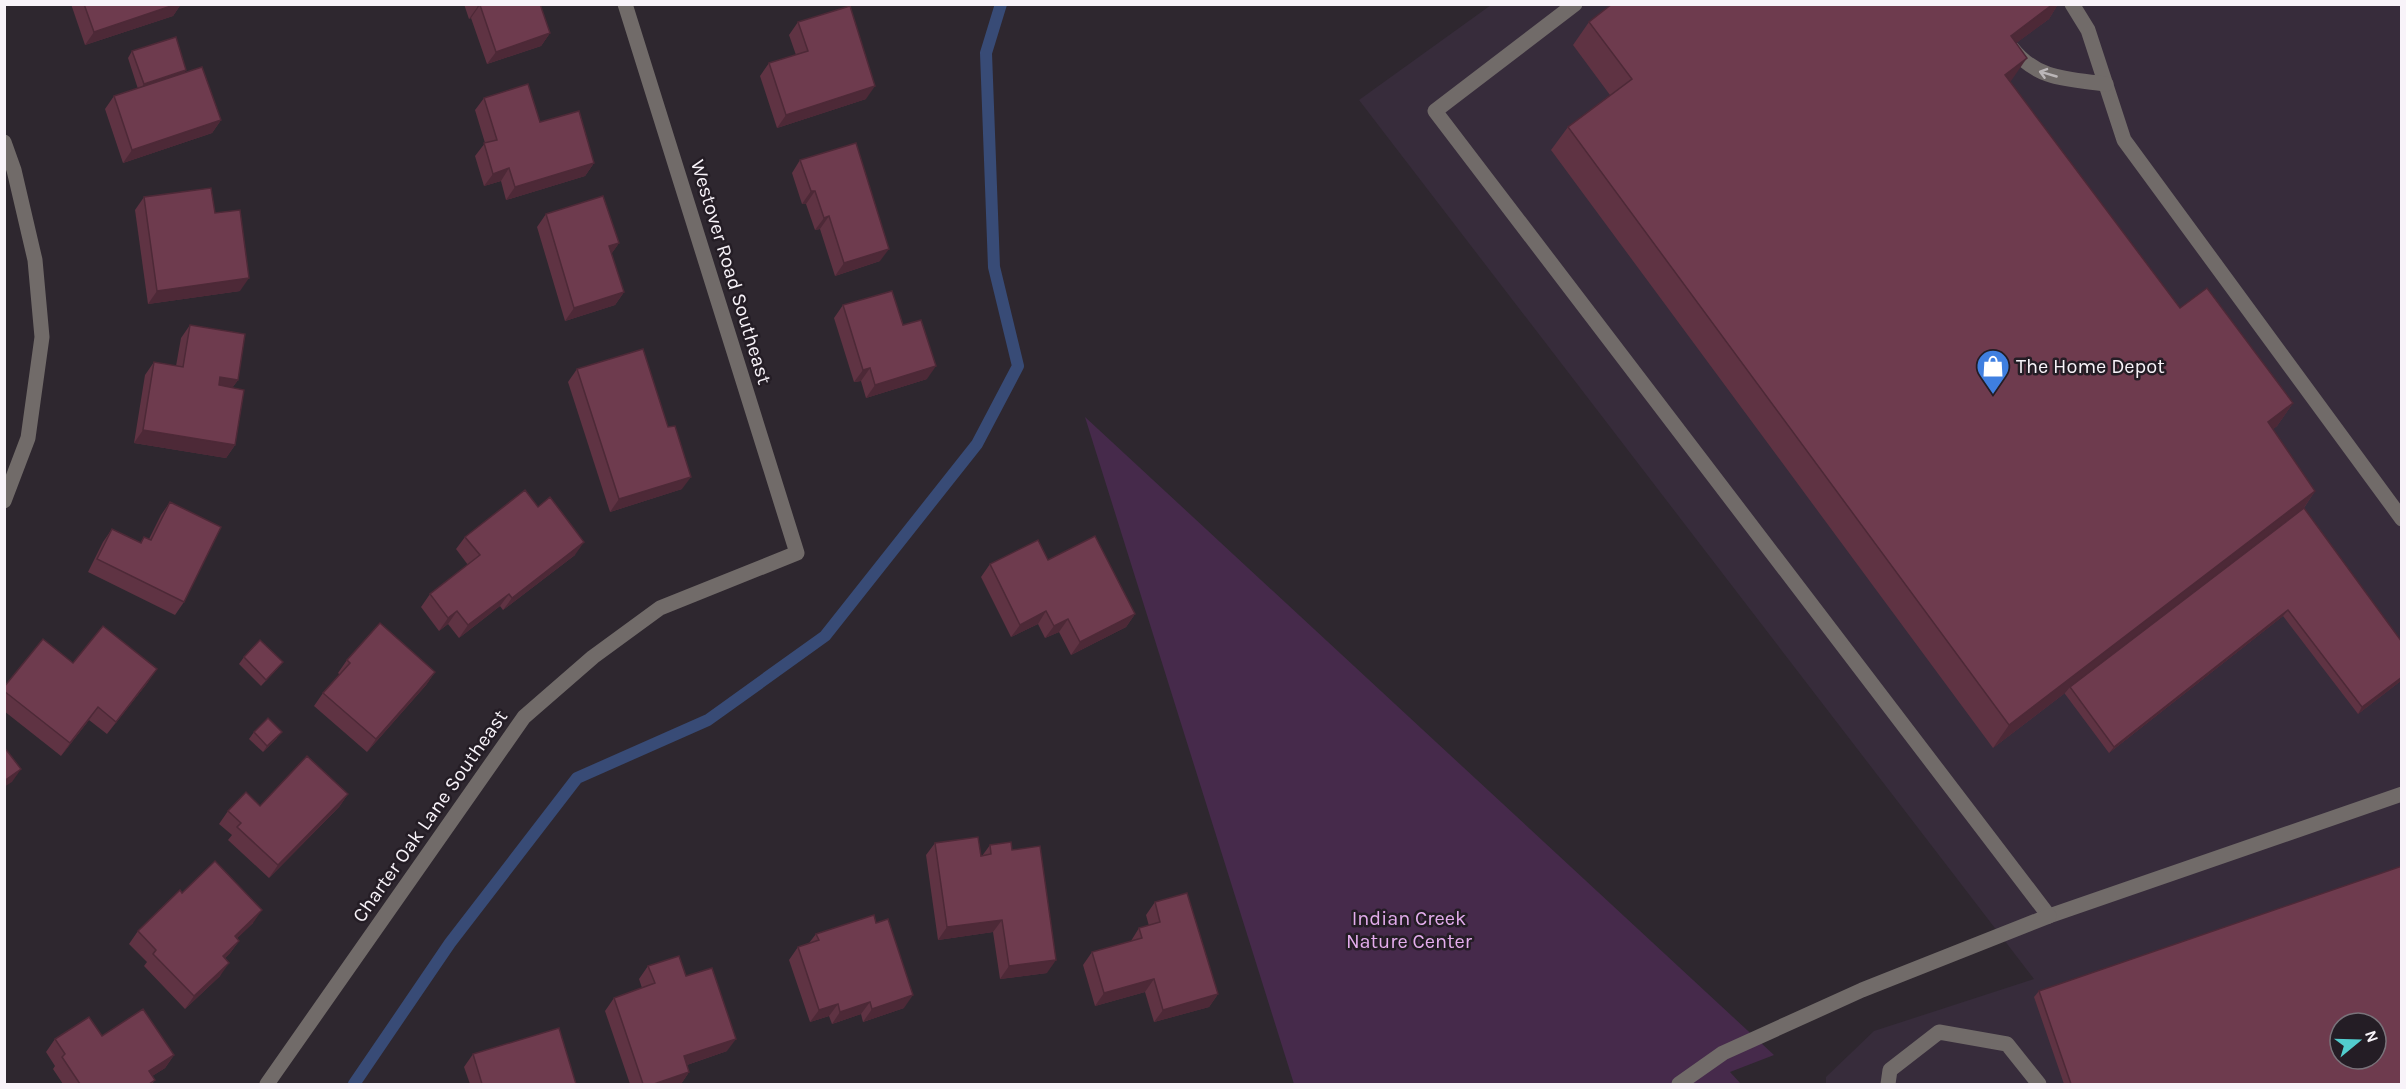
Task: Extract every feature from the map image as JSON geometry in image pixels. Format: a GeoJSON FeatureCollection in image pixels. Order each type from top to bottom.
{"type":"FeatureCollection","features":[{"type":"Feature","properties":{"kind":"street","name":"Westover Road Southeast"},"geometry":{"type":"LineString","coordinates":[[625,4],[797,553]]}},
{"type":"Feature","properties":{"kind":"street"},"geometry":{"type":"LineString","coordinates":[[1575,4],[1435,111],[2049,916]]}},
{"type":"Feature","properties":{"kind":"street"},"geometry":{"type":"LineString","coordinates":[[2072,4],[2088,30],[2124,140],[2402,519]]}},
{"type":"Feature","properties":{"kind":"street"},"geometry":{"type":"LineString","coordinates":[[2000,31],[2020,58],[2043,75],[2106,84]]}},
{"type":"Feature","properties":{"kind":"street"},"geometry":{"type":"LineString","coordinates":[[4,142],[14,170],[35,260],[42,337],[28,438],[4,501]]}},
{"type":"Feature","properties":{"kind":"street","name":"Charter Oak Lane Southeast"},"geometry":{"type":"LineString","coordinates":[[267,1084],[524,717],[593,657],[660,608],[797,553]]}},
{"type":"Feature","properties":{"kind":"street"},"geometry":{"type":"LineString","coordinates":[[1679,1084],[1723,1053],[1862,990],[2049,916],[2402,794]]}},
{"type":"Feature","properties":{"kind":"street"},"geometry":{"type":"LineString","coordinates":[[1888,1084],[1890,1070],[1939,1032],[2007,1044],[2039,1084]]}},
{"type":"Feature","properties":{"kind":"shaded area"},"geometry":{"type":"Polygon","coordinates":[[[1491,5],[2401,5],[2401,1084],[1826,1084],[1826,1077],[1874,1031],[2034,979],[1359,100],[1491,5]]]}},
{"type":"Feature","properties":{"kind":"green space","name":"Indian Creek Nature Center"},"geometry":{"type":"Polygon","coordinates":[[[1085,417],[1774,1055],[1730,1072],[1741,1084],[1294,1084],[1085,417]]]}},
{"type":"Feature","properties":{"kind":"building"},"geometry":{"type":"Polygon","coordinates":[[[84,4],[177,4],[94,32],[84,4]]]}},
{"type":"Feature","properties":{"kind":"building"},"geometry":{"type":"Polygon","coordinates":[[[477,4],[540,4],[550,33],[496,52],[480,5],[477,4]]]}},
{"type":"Feature","properties":{"kind":"building","name":"The Home Depot"},"geometry":{"type":"Polygon","coordinates":[[[1612,4],[2053,4],[2011,36],[2027,58],[2005,75],[2180,308],[2207,288],[2293,403],[2268,422],[2315,491],[2009,725],[1568,127],[1632,79],[1589,22],[1612,4]]]}},
{"type":"Feature","properties":{"kind":"building"},"geometry":{"type":"Polygon","coordinates":[[[850,6],[875,86],[786,115],[769,63],[808,51],[798,22],[850,6]]]}},
{"type":"Feature","properties":{"kind":"building"},"geometry":{"type":"Polygon","coordinates":[[[176,37],[186,70],[144,84],[132,51],[176,37]]]}},
{"type":"Feature","properties":{"kind":"building"},"geometry":{"type":"Polygon","coordinates":[[[202,67],[221,120],[132,150],[114,96],[202,67]]]}},
{"type":"Feature","properties":{"kind":"building"},"geometry":{"type":"Polygon","coordinates":[[[528,84],[540,122],[579,111],[594,163],[515,187],[509,168],[493,174],[484,143],[497,140],[484,98],[528,84]]]}},
{"type":"Feature","properties":{"kind":"building"},"geometry":{"type":"Polygon","coordinates":[[[856,143],[889,249],[844,263],[829,216],[824,218],[815,191],[811,191],[800,160],[856,143]]]}},
{"type":"Feature","properties":{"kind":"building"},"geometry":{"type":"Polygon","coordinates":[[[211,188],[215,213],[240,210],[249,278],[157,291],[144,197],[211,188]]]}},
{"type":"Feature","properties":{"kind":"building"},"geometry":{"type":"Polygon","coordinates":[[[603,196],[619,243],[609,246],[624,292],[574,308],[546,214],[603,196]]]}},
{"type":"Feature","properties":{"kind":"building"},"geometry":{"type":"Polygon","coordinates":[[[892,291],[903,325],[921,320],[936,366],[875,385],[870,368],[863,370],[843,305],[892,291]]]}},
{"type":"Feature","properties":{"kind":"building"},"geometry":{"type":"Polygon","coordinates":[[[190,325],[245,334],[238,380],[220,377],[219,385],[244,390],[235,445],[143,430],[154,362],[183,367],[190,325]]]}},
{"type":"Feature","properties":{"kind":"building"},"geometry":{"type":"Polygon","coordinates":[[[643,349],[668,427],[675,426],[691,477],[619,499],[577,369],[643,349]]]}},
{"type":"Feature","properties":{"kind":"building"},"geometry":{"type":"Polygon","coordinates":[[[525,490],[538,507],[550,497],[584,542],[512,598],[509,594],[468,625],[457,611],[448,618],[430,594],[480,555],[465,537],[525,490]]]}},
{"type":"Feature","properties":{"kind":"building"},"geometry":{"type":"Polygon","coordinates":[[[170,502],[221,527],[184,602],[97,559],[112,529],[141,543],[144,537],[151,540],[170,502]]]}},
{"type":"Feature","properties":{"kind":"building"},"geometry":{"type":"Polygon","coordinates":[[[2304,508],[2402,642],[2402,677],[2362,707],[2288,610],[2114,747],[2070,687],[2304,508]]]}},
{"type":"Feature","properties":{"kind":"building"},"geometry":{"type":"Polygon","coordinates":[[[1095,536],[1135,614],[1080,642],[1068,619],[1054,626],[1046,611],[1020,625],[990,564],[1038,540],[1048,560],[1095,536]]]}},
{"type":"Feature","properties":{"kind":"building"},"geometry":{"type":"Polygon","coordinates":[[[380,623],[435,672],[376,739],[323,693],[350,663],[347,660],[380,623]]]}},
{"type":"Feature","properties":{"kind":"building"},"geometry":{"type":"Polygon","coordinates":[[[103,626],[157,669],[116,722],[98,707],[70,743],[4,691],[4,687],[43,639],[73,663],[103,626]]]}},
{"type":"Feature","properties":{"kind":"building"},"geometry":{"type":"Polygon","coordinates":[[[260,640],[283,662],[266,680],[244,657],[260,640]]]}},
{"type":"Feature","properties":{"kind":"building"},"geometry":{"type":"Polygon","coordinates":[[[268,718],[282,732],[267,746],[254,732],[268,718]]]}},
{"type":"Feature","properties":{"kind":"building"},"geometry":{"type":"Polygon","coordinates":[[[4,747],[21,769],[4,781],[4,747]]]}},
{"type":"Feature","properties":{"kind":"building"},"geometry":{"type":"Polygon","coordinates":[[[307,756],[348,794],[278,865],[237,827],[241,823],[228,811],[246,792],[260,806],[307,756]]]}},
{"type":"Feature","properties":{"kind":"building"},"geometry":{"type":"Polygon","coordinates":[[[978,837],[981,856],[991,854],[990,845],[1011,842],[1012,850],[1040,846],[1056,960],[1009,966],[1002,920],[947,927],[935,843],[978,837]]]}},
{"type":"Feature","properties":{"kind":"building"},"geometry":{"type":"Polygon","coordinates":[[[215,861],[262,910],[235,936],[239,941],[223,956],[229,963],[194,996],[153,954],[156,950],[138,931],[180,890],[182,893],[215,861]]]}},
{"type":"Feature","properties":{"kind":"building"},"geometry":{"type":"Polygon","coordinates":[[[2402,866],[2402,1084],[2071,1084],[2039,991],[2402,866]]]}},
{"type":"Feature","properties":{"kind":"building"},"geometry":{"type":"Polygon","coordinates":[[[1187,893],[1218,994],[1163,1010],[1154,979],[1104,993],[1092,952],[1142,938],[1139,928],[1160,922],[1155,902],[1187,893]]]}},
{"type":"Feature","properties":{"kind":"building"},"geometry":{"type":"Polygon","coordinates":[[[874,915],[876,923],[888,919],[913,995],[872,1009],[870,1002],[840,1012],[838,1004],[819,1010],[798,947],[819,940],[816,934],[874,915]]]}},
{"type":"Feature","properties":{"kind":"building"},"geometry":{"type":"Polygon","coordinates":[[[679,956],[686,976],[712,968],[736,1039],[684,1056],[689,1072],[654,1084],[643,1084],[614,998],[655,983],[648,966],[679,956]]]}},
{"type":"Feature","properties":{"kind":"building"},"geometry":{"type":"Polygon","coordinates":[[[143,1009],[174,1055],[149,1071],[155,1080],[149,1084],[80,1084],[62,1057],[65,1054],[55,1039],[89,1017],[102,1036],[143,1009]]]}},
{"type":"Feature","properties":{"kind":"building"},"geometry":{"type":"Polygon","coordinates":[[[559,1028],[576,1084],[482,1084],[473,1054],[559,1028]]]}},
{"type":"Feature","properties":{"kind":"waterway"},"geometry":{"type":"LineString","coordinates":[[354,1084],[450,943],[577,778],[708,720],[825,636],[977,444],[1018,366],[994,267],[986,53],[1001,4]]}},
{"type":"Feature","properties":{"kind":"place","name":"The Home Depot"},"geometry":{"type":"Point","coordinates":[1993,395]}}]}
